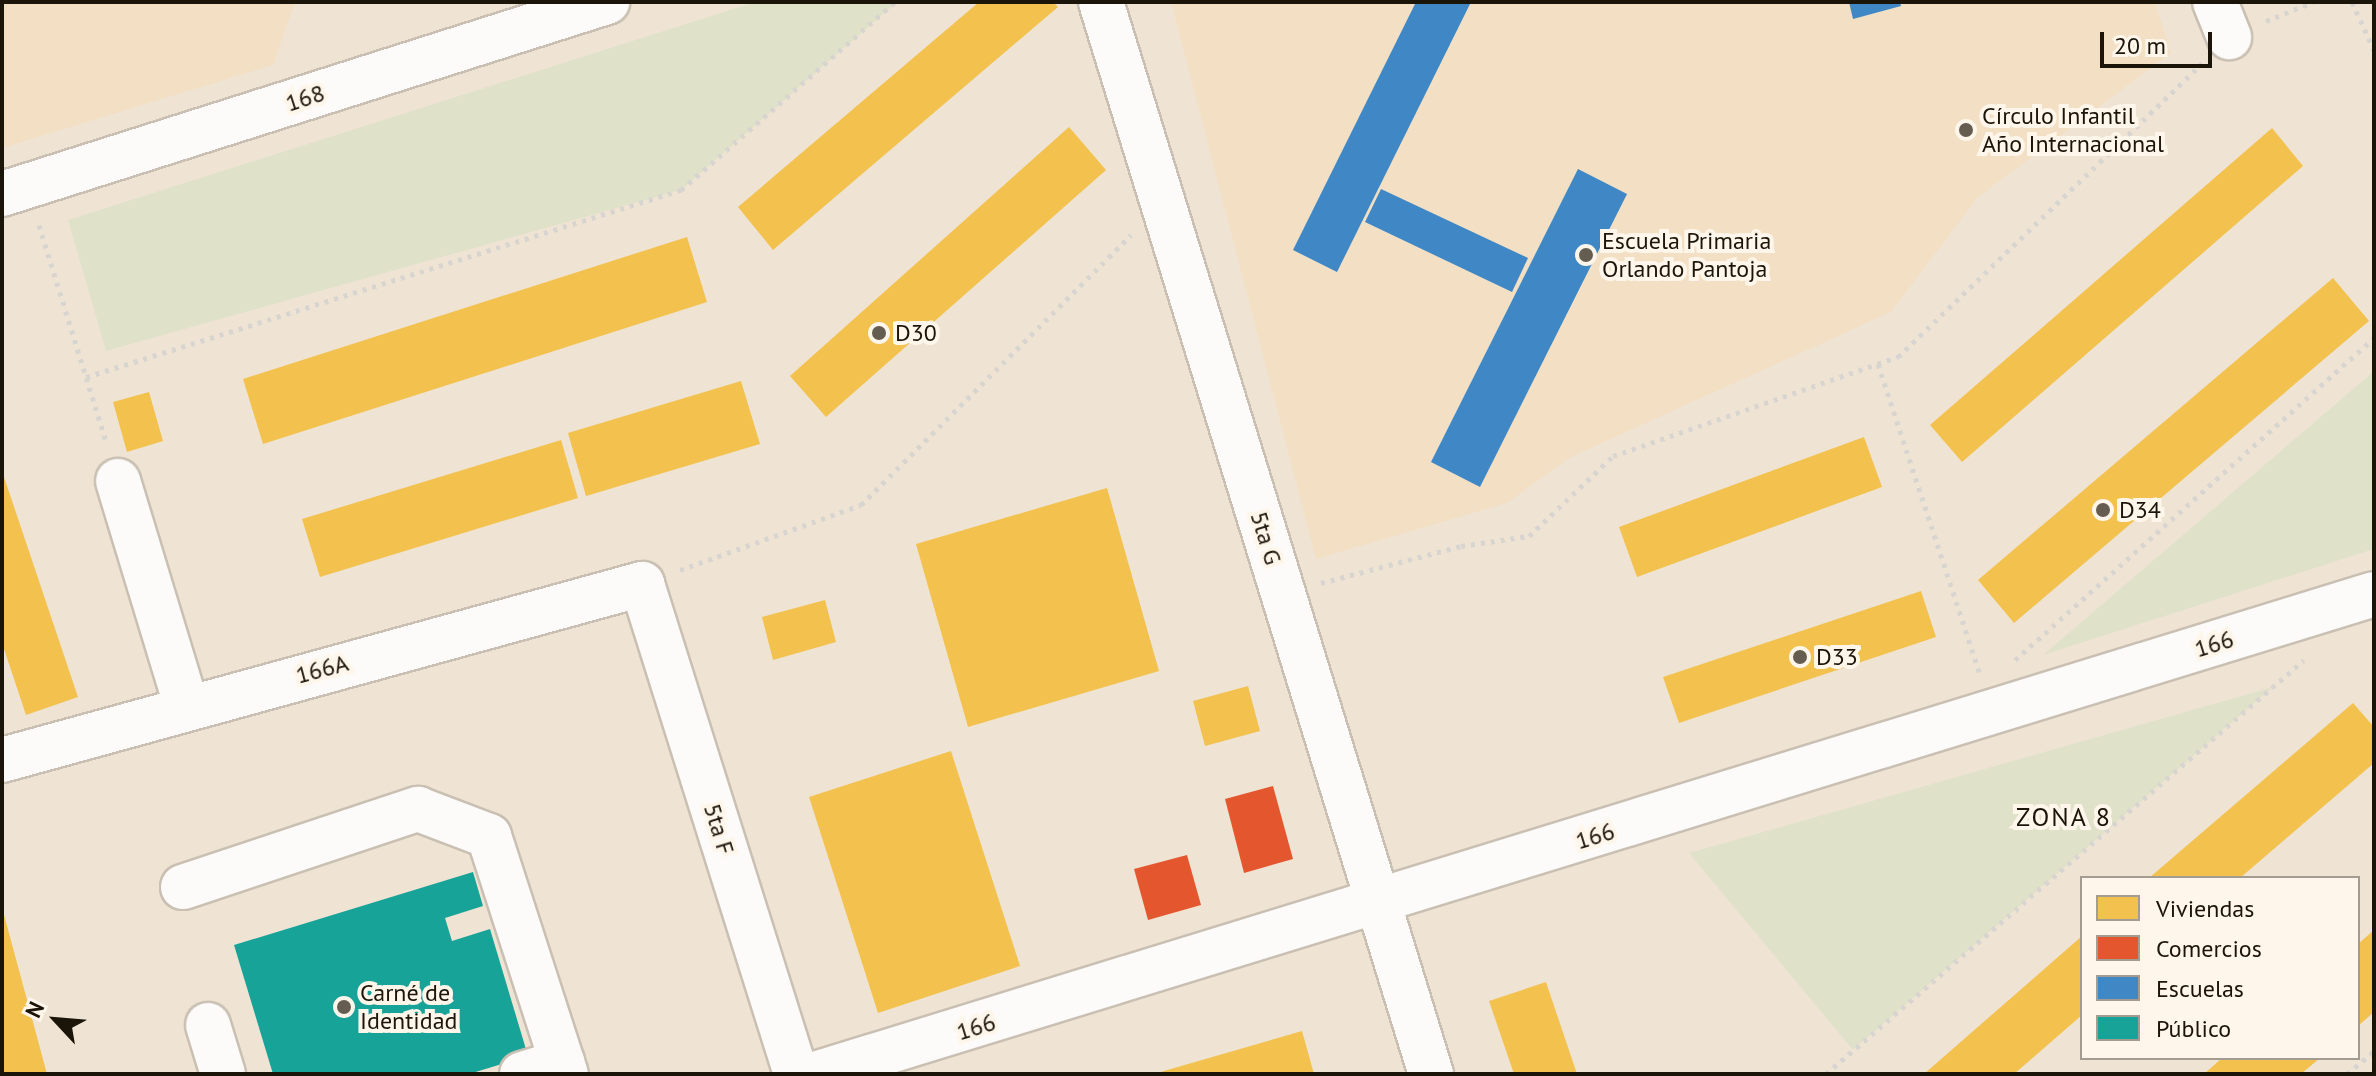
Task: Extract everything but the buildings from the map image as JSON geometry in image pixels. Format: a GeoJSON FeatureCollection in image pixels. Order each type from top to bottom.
{"type":"FeatureCollection","features":[{"type":"Feature","properties":{"kind":"street","name":"168"},"geometry":{"type":"LineString","coordinates":[[15,190],[607,2]]}},
{"type":"Feature","properties":{"kind":"street","name":"5ta G"},"geometry":{"type":"LineString","coordinates":[[1101,2],[1431,1074]]}},
{"type":"Feature","properties":{"kind":"street"},"geometry":{"type":"LineString","coordinates":[[118,481],[186,705]]}},
{"type":"Feature","properties":{"kind":"street","name":"166A"},"geometry":{"type":"LineString","coordinates":[[2,760],[186,705],[642,584]]}},
{"type":"Feature","properties":{"kind":"street","name":"5ta F"},"geometry":{"type":"LineString","coordinates":[[642,584],[796,1074]]}},
{"type":"Feature","properties":{"kind":"street","name":"166"},"geometry":{"type":"LineString","coordinates":[[815,1074],[940,1057],[1378,903],[1989,700],[2374,594]]}},
{"type":"Feature","properties":{"kind":"street"},"geometry":{"type":"LineString","coordinates":[[183,887],[418,809],[489,836],[550,1070]]}},
{"type":"Feature","properties":{"kind":"street"},"geometry":{"type":"LineString","coordinates":[[208,1025],[223,1074]]}},
{"type":"Feature","properties":{"kind":"path"},"geometry":{"type":"LineString","coordinates":[[86,377],[681,190],[895,2]]}},
{"type":"Feature","properties":{"kind":"path"},"geometry":{"type":"LineString","coordinates":[[1283,593],[1461,546],[1529,536],[1613,456],[1898,357],[2222,19],[2313,2]]}},
{"type":"Feature","properties":{"kind":"path"},"geometry":{"type":"LineString","coordinates":[[2352,2],[2374,50]]}},
{"type":"Feature","properties":{"kind":"path"},"geometry":{"type":"LineString","coordinates":[[15,190],[86,377],[118,481]]}},
{"type":"Feature","properties":{"kind":"path"},"geometry":{"type":"LineString","coordinates":[[642,584],[861,505],[1163,203]]}},
{"type":"Feature","properties":{"kind":"path"},"geometry":{"type":"LineString","coordinates":[[1878,364],[1989,700],[2374,338]]}},
{"type":"Feature","properties":{"kind":"path"},"geometry":{"type":"LineString","coordinates":[[1826,1074],[2306,657]]}},
{"type":"Feature","properties":{"kind":"path"},"geometry":{"type":"LineString","coordinates":[[2347,1074],[2374,1051]]}},
{"type":"Feature","properties":{"kind":"shaded area"},"geometry":{"type":"Polygon","coordinates":[[[2,2],[295,2],[273,65],[2,148],[2,2]]]}},
{"type":"Feature","properties":{"kind":"shaded area","name":"Escuela Primaria Orlando Pantoja"},"geometry":{"type":"Polygon","coordinates":[[[1171,2],[2155,2],[2171,53],[1978,197],[1891,312],[1569,458],[1507,503],[1316,559],[1171,2]]]}},
{"type":"Feature","properties":{"kind":"green space"},"geometry":{"type":"Polygon","coordinates":[[[755,2],[897,2],[681,190],[106,351],[68,220],[755,2]]]}},
{"type":"Feature","properties":{"kind":"green space"},"geometry":{"type":"Polygon","coordinates":[[[2374,371],[2374,549],[2043,655],[2374,371]]]}},
{"type":"Feature","properties":{"kind":"green space"},"geometry":{"type":"Polygon","coordinates":[[[2273,687],[1853,1050],[1689,853],[2273,687]]]}},
{"type":"Feature","properties":{"kind":"place","name":"Círculo Infantil Año Internacional"},"geometry":{"type":"Point","coordinates":[1966,130]}},
{"type":"Feature","properties":{"kind":"place","name":"Escuela Primaria Orlando Pantoja"},"geometry":{"type":"Point","coordinates":[1586,255]}},
{"type":"Feature","properties":{"kind":"place","name":"D30"},"geometry":{"type":"Point","coordinates":[879,333]}},
{"type":"Feature","properties":{"kind":"place","name":"D34"},"geometry":{"type":"Point","coordinates":[2103,510]}},
{"type":"Feature","properties":{"kind":"place","name":"D33"},"geometry":{"type":"Point","coordinates":[1800,657]}},
{"type":"Feature","properties":{"kind":"place","name":"Carné de Identidad"},"geometry":{"type":"Point","coordinates":[344,1007]}},
{"type":"Feature","properties":{"kind":"district","name":"ZONA 8"},"geometry":{"type":"Point","coordinates":[2064,817]}}]}
